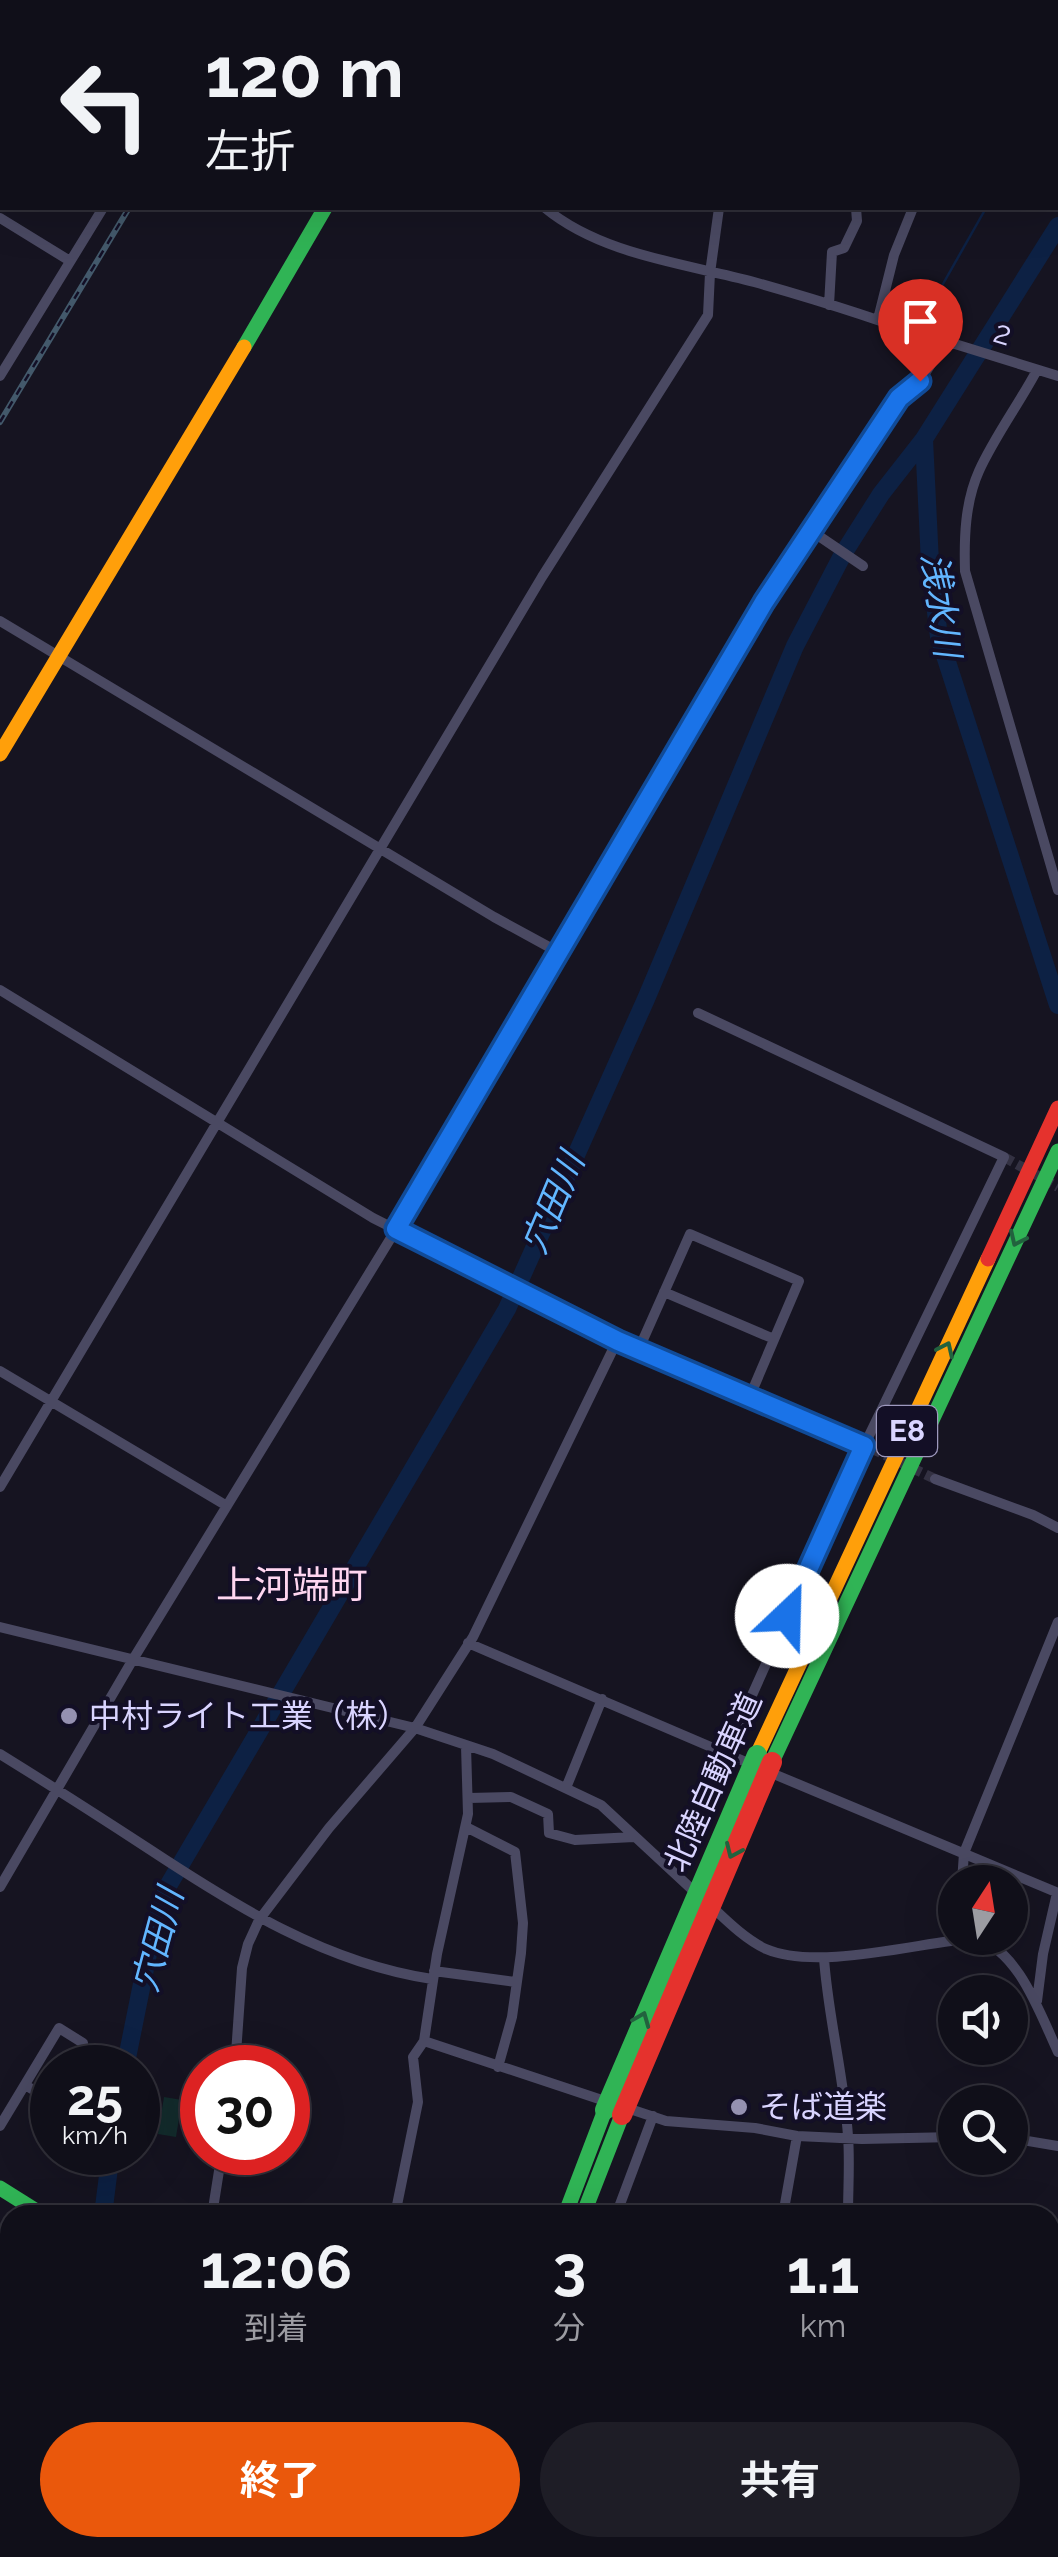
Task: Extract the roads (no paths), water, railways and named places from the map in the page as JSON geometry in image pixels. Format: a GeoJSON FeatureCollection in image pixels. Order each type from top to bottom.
{"type":"FeatureCollection","features":[{"type":"Feature","properties":{"kind":"main road"},"geometry":{"type":"LineString","coordinates":[[0,754],[324,210]]}},
{"type":"Feature","properties":{"kind":"main road","name":"北陸自動車道"},"geometry":{"type":"LineString","coordinates":[[573,2205],[764,1759],[1058,1108]]}},
{"type":"Feature","properties":{"kind":"main road","name":"北陸自動車道"},"geometry":{"type":"LineString","coordinates":[[764,1759],[1058,1151]]}},
{"type":"Feature","properties":{"kind":"main road"},"geometry":{"type":"LineString","coordinates":[[0,2188],[27,2205]]}},
{"type":"Feature","properties":{"kind":"street"},"geometry":{"type":"LineString","coordinates":[[0,376],[102,210]]}},
{"type":"Feature","properties":{"kind":"street","name":"2"},"geometry":{"type":"LineString","coordinates":[[550,210],[633,252],[751,281],[1058,376]]}},
{"type":"Feature","properties":{"kind":"street"},"geometry":{"type":"LineString","coordinates":[[0,1486],[542,577],[708,315],[718,210]]}},
{"type":"Feature","properties":{"kind":"street"},"geometry":{"type":"LineString","coordinates":[[828,305],[832,252],[844,248],[857,221],[856,210]]}},
{"type":"Feature","properties":{"kind":"street"},"geometry":{"type":"LineString","coordinates":[[878,319],[894,255],[912,210]]}},
{"type":"Feature","properties":{"kind":"street"},"geometry":{"type":"LineString","coordinates":[[0,218],[70,261]]}},
{"type":"Feature","properties":{"kind":"street"},"geometry":{"type":"LineString","coordinates":[[0,1887],[132,1661],[396,1229],[764,602],[899,398],[920,381],[950,344]]}},
{"type":"Feature","properties":{"kind":"street"},"geometry":{"type":"LineString","coordinates":[[0,350],[12,357]]}},
{"type":"Feature","properties":{"kind":"street"},"geometry":{"type":"LineString","coordinates":[[1036,370],[972,490],[964,537],[965,571],[1058,890]]}},
{"type":"Feature","properties":{"kind":"street"},"geometry":{"type":"LineString","coordinates":[[812,531],[863,566]]}},
{"type":"Feature","properties":{"kind":"street"},"geometry":{"type":"LineString","coordinates":[[0,621],[560,953]]}},
{"type":"Feature","properties":{"kind":"street"},"geometry":{"type":"LineString","coordinates":[[0,990],[396,1229],[618,1341],[864,1446]]}},
{"type":"Feature","properties":{"kind":"street"},"geometry":{"type":"LineString","coordinates":[[698,1013],[1004,1157],[864,1446],[726,1753]]}},
{"type":"Feature","properties":{"kind":"street"},"geometry":{"type":"LineString","coordinates":[[638,1350],[690,1234],[799,1281],[750,1396]]}},
{"type":"Feature","properties":{"kind":"street"},"geometry":{"type":"LineString","coordinates":[[664,1292],[774,1339]]}},
{"type":"Feature","properties":{"kind":"street"},"geometry":{"type":"LineString","coordinates":[[237,2045],[242,1968],[260,1920],[330,1828],[416,1728],[468,1643],[618,1341]]}},
{"type":"Feature","properties":{"kind":"street"},"geometry":{"type":"LineString","coordinates":[[0,1371],[227,1506]]}},
{"type":"Feature","properties":{"kind":"street"},"geometry":{"type":"LineString","coordinates":[[852,1439],[864,1446]]}},
{"type":"Feature","properties":{"kind":"street"},"geometry":{"type":"LineString","coordinates":[[935,1479],[1034,1515],[1058,1528]]}},
{"type":"Feature","properties":{"kind":"street"},"geometry":{"type":"LineString","coordinates":[[963,1865],[964,1854],[1058,1622]]}},
{"type":"Feature","properties":{"kind":"street"},"geometry":{"type":"LineString","coordinates":[[0,1627],[416,1728],[493,1754],[601,1805],[754,1942],[800,1958],[938,1941]]}},
{"type":"Feature","properties":{"kind":"street"},"geometry":{"type":"LineString","coordinates":[[468,1643],[1058,1893],[1042,1954],[1038,2001]]}},
{"type":"Feature","properties":{"kind":"street"},"geometry":{"type":"LineString","coordinates":[[566,1788],[602,1699]]}},
{"type":"Feature","properties":{"kind":"street"},"geometry":{"type":"LineString","coordinates":[[397,2205],[418,2102],[413,2057],[424,2040],[433,1975],[466,1827],[466,1746]]}},
{"type":"Feature","properties":{"kind":"street"},"geometry":{"type":"LineString","coordinates":[[0,1754],[209,1890],[284,1932],[370,1966],[516,1982]]}},
{"type":"Feature","properties":{"kind":"street"},"geometry":{"type":"LineString","coordinates":[[468,1798],[511,1797],[548,1814],[549,1833],[575,1840],[635,1836]]}},
{"type":"Feature","properties":{"kind":"street"},"geometry":{"type":"LineString","coordinates":[[466,1827],[515,1852],[523,1923],[512,2017],[498,2067]]}},
{"type":"Feature","properties":{"kind":"street"},"geometry":{"type":"LineString","coordinates":[[1002,1955],[1038,2001],[1058,2052]]}},
{"type":"Feature","properties":{"kind":"street"},"geometry":{"type":"LineString","coordinates":[[824,1958],[824,1986],[832,2007],[849,2138],[848,2205]]}},
{"type":"Feature","properties":{"kind":"street"},"geometry":{"type":"LineString","coordinates":[[49,2045],[59,2028],[83,2045]]}},
{"type":"Feature","properties":{"kind":"street"},"geometry":{"type":"LineString","coordinates":[[424,2040],[666,2121],[755,2128],[797,2136],[938,2137]]}},
{"type":"Feature","properties":{"kind":"street"},"geometry":{"type":"LineString","coordinates":[[0,2126],[30,2077]]}},
{"type":"Feature","properties":{"kind":"street"},"geometry":{"type":"LineString","coordinates":[[25,2085],[30,2088]]}},
{"type":"Feature","properties":{"kind":"street"},"geometry":{"type":"LineString","coordinates":[[620,2205],[653,2116]]}},
{"type":"Feature","properties":{"kind":"street"},"geometry":{"type":"LineString","coordinates":[[785,2205],[797,2136]]}},
{"type":"Feature","properties":{"kind":"street"},"geometry":{"type":"LineString","coordinates":[[1028,2141],[1058,2146]]}},
{"type":"Feature","properties":{"kind":"street"},"geometry":{"type":"LineString","coordinates":[[214,2205],[218,2175]]}},
{"type":"Feature","properties":{"kind":"waterway"},"geometry":{"type":"LineString","coordinates":[[939,291],[985,210]]}},
{"type":"Feature","properties":{"kind":"waterway","name":"穴田川"},"geometry":{"type":"LineString","coordinates":[[130,2045],[151,1939],[168,1886],[507,1309],[646,999],[795,646],[843,554],[881,494],[924,439],[1058,226]]}},
{"type":"Feature","properties":{"kind":"waterway","name":"浅水川"},"geometry":{"type":"LineString","coordinates":[[924,439],[930,563],[939,637],[1058,1005]]}},
{"type":"Feature","properties":{"kind":"waterway","name":"穴田川"},"geometry":{"type":"LineString","coordinates":[[104,2205],[108,2175]]}},
{"type":"Feature","properties":{"kind":"tunnel"},"geometry":{"type":"LineString","coordinates":[[1004,1157],[1058,1187]]}},
{"type":"Feature","properties":{"kind":"tunnel"},"geometry":{"type":"LineString","coordinates":[[858,1442],[935,1479]]}},
{"type":"Feature","properties":{"kind":"railway"},"geometry":{"type":"LineString","coordinates":[[0,422],[128,210]]}},
{"type":"Feature","properties":{"kind":"place","name":"中村ライト工業（株）"},"geometry":{"type":"Point","coordinates":[69,1716]}},
{"type":"Feature","properties":{"kind":"place","name":"そば道楽"},"geometry":{"type":"Point","coordinates":[739,2107]}},
{"type":"Feature","properties":{"kind":"district","name":"上河端町"},"geometry":{"type":"Point","coordinates":[292,1585]}}]}
